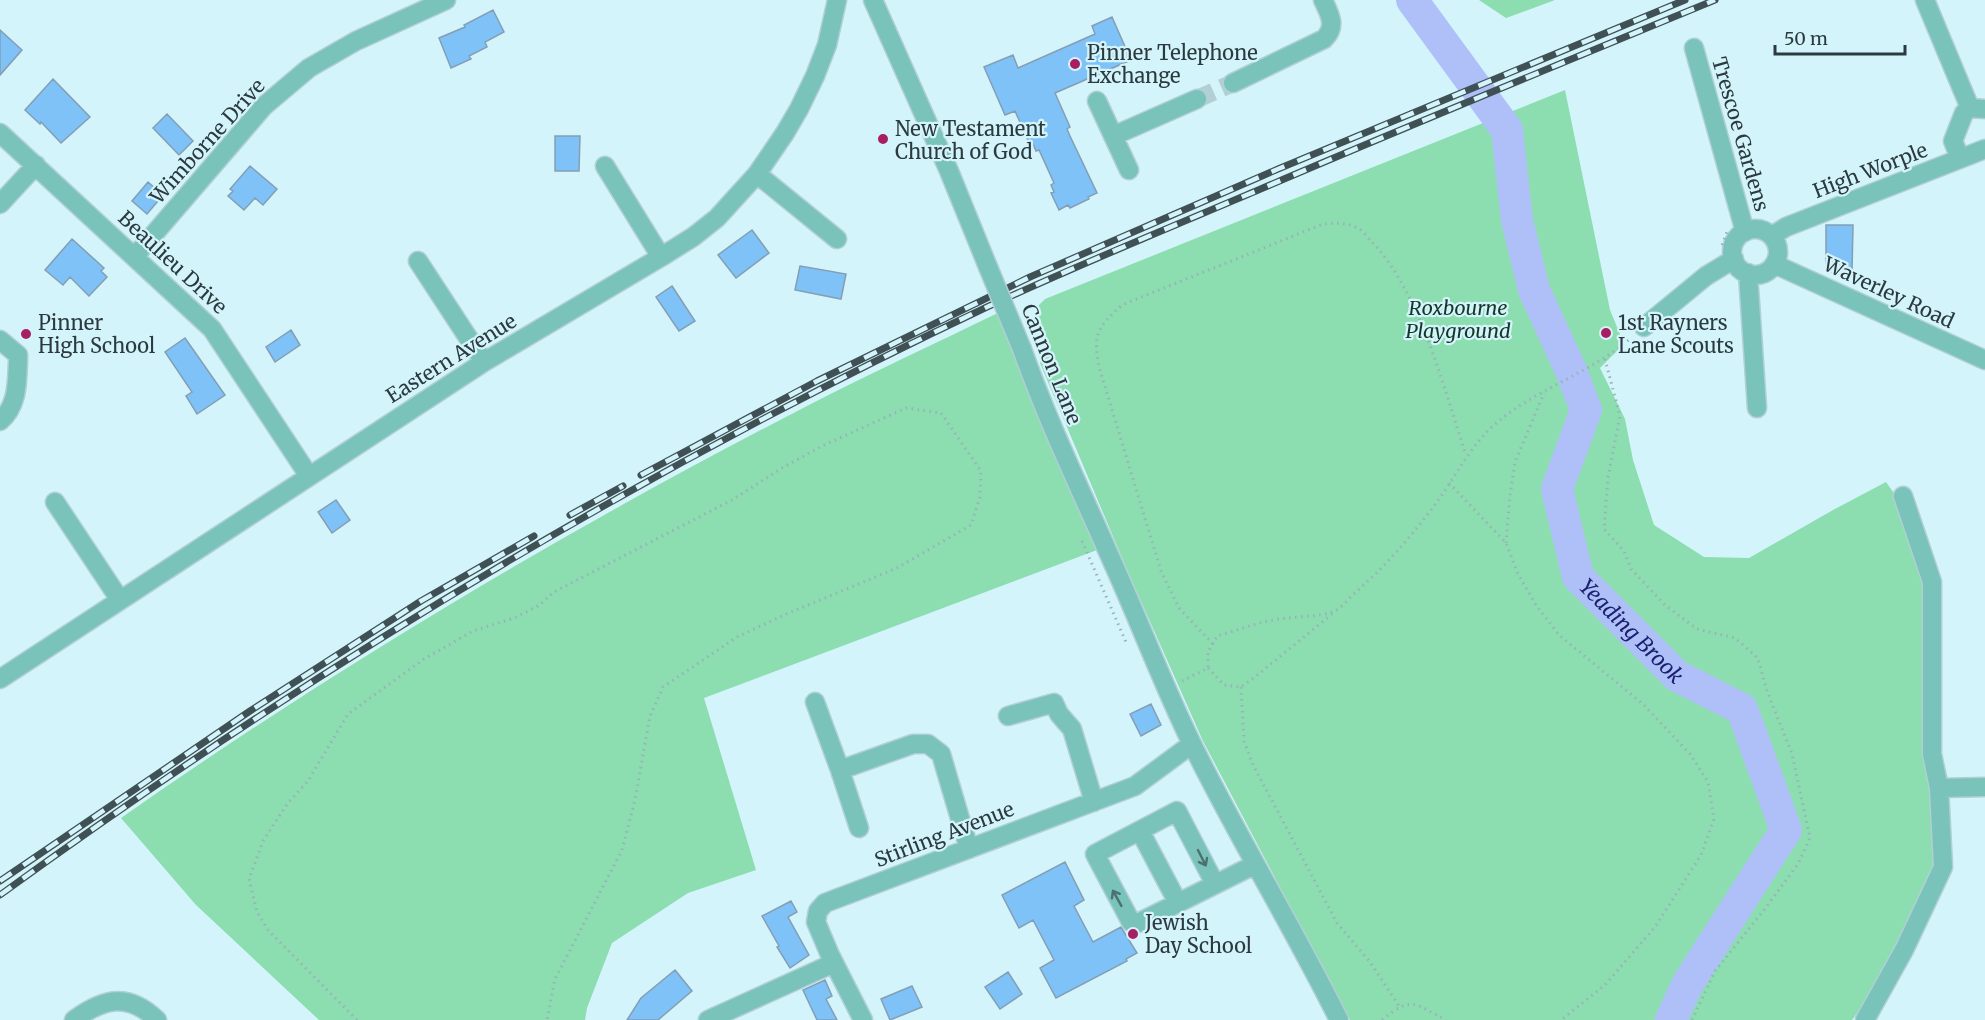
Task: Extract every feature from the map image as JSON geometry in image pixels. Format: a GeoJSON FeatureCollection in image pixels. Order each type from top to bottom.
{"type":"FeatureCollection","features":[{"type":"Feature","properties":{"kind":"street","name":"Wimborne Drive"},"geometry":{"type":"LineString","coordinates":[[135,256],[264,106],[309,68],[356,41],[446,0]]}},
{"type":"Feature","properties":{"kind":"street","name":"Eastern Avenue"},"geometry":{"type":"LineString","coordinates":[[0,679],[484,362],[662,257],[717,218],[757,174],[786,133],[815,76],[827,45],[837,0]]}},
{"type":"Feature","properties":{"kind":"street","name":"Cannon Lane"},"geometry":{"type":"LineString","coordinates":[[873,0],[949,171],[1066,460],[1192,744],[1254,865],[1339,1020]]}},
{"type":"Feature","properties":{"kind":"street"},"geometry":{"type":"LineString","coordinates":[[1233,83],[1324,39],[1330,33],[1333,23],[1323,0]]}},
{"type":"Feature","properties":{"kind":"street"},"geometry":{"type":"LineString","coordinates":[[1925,0],[1977,109],[1964,112],[1953,141],[1960,158]]}},
{"type":"Feature","properties":{"kind":"street","name":"Trescoe Gardens"},"geometry":{"type":"LineString","coordinates":[[1694,48],[1737,228]]}},
{"type":"Feature","properties":{"kind":"street"},"geometry":{"type":"LineString","coordinates":[[1121,132],[1197,99]]}},
{"type":"Feature","properties":{"kind":"street"},"geometry":{"type":"LineString","coordinates":[[1097,101],[1121,132],[1129,170]]}},
{"type":"Feature","properties":{"kind":"street","name":"Beaulieu Drive"},"geometry":{"type":"LineString","coordinates":[[0,133],[212,328],[309,476]]}},
{"type":"Feature","properties":{"kind":"street","name":"High Worple"},"geometry":{"type":"LineString","coordinates":[[1772,236],[1786,226],[1985,149]]}},
{"type":"Feature","properties":{"kind":"street"},"geometry":{"type":"LineString","coordinates":[[0,204],[36,165]]}},
{"type":"Feature","properties":{"kind":"street"},"geometry":{"type":"LineString","coordinates":[[605,166],[662,257]]}},
{"type":"Feature","properties":{"kind":"street"},"geometry":{"type":"LineString","coordinates":[[757,174],[837,239]]}},
{"type":"Feature","properties":{"kind":"street"},"geometry":{"type":"LineString","coordinates":[[1644,327],[1706,276],[1727,254],[1734,245],[1737,228],[1760,229],[1772,236],[1778,250],[1774,264],[1762,273],[1748,273],[1727,254]]}},
{"type":"Feature","properties":{"kind":"street"},"geometry":{"type":"LineString","coordinates":[[418,261],[484,362]]}},
{"type":"Feature","properties":{"kind":"street","name":"Waverley Road"},"geometry":{"type":"LineString","coordinates":[[1774,264],[1981,352]]}},
{"type":"Feature","properties":{"kind":"street"},"geometry":{"type":"LineString","coordinates":[[1748,273],[1758,408]]}},
{"type":"Feature","properties":{"kind":"street"},"geometry":{"type":"LineString","coordinates":[[0,340],[18,355],[18,377],[13,403],[0,421]]}},
{"type":"Feature","properties":{"kind":"street"},"geometry":{"type":"LineString","coordinates":[[1865,1020],[1904,950],[1943,867],[1939,788],[1932,754],[1932,582],[1903,496]]}},
{"type":"Feature","properties":{"kind":"street"},"geometry":{"type":"LineString","coordinates":[[55,502],[120,600]]}},
{"type":"Feature","properties":{"kind":"street"},"geometry":{"type":"LineString","coordinates":[[814,702],[859,828]]}},
{"type":"Feature","properties":{"kind":"street"},"geometry":{"type":"LineString","coordinates":[[1008,716],[1054,703],[1059,714],[1072,729],[1094,802]]}},
{"type":"Feature","properties":{"kind":"street"},"geometry":{"type":"LineString","coordinates":[[840,770],[905,746],[928,744],[941,754],[969,849]]}},
{"type":"Feature","properties":{"kind":"street","name":"Stirling Avenue"},"geometry":{"type":"LineString","coordinates":[[863,1020],[816,922],[818,910],[825,903],[1135,786],[1192,744]]}},
{"type":"Feature","properties":{"kind":"street"},"geometry":{"type":"LineString","coordinates":[[1939,788],[1985,787]]}},
{"type":"Feature","properties":{"kind":"street"},"geometry":{"type":"LineString","coordinates":[[1215,884],[1178,811],[1095,854],[1131,922],[1137,923],[1254,865]]}},
{"type":"Feature","properties":{"kind":"street"},"geometry":{"type":"LineString","coordinates":[[1140,831],[1178,903]]}},
{"type":"Feature","properties":{"kind":"street"},"geometry":{"type":"LineString","coordinates":[[708,1020],[834,963]]}},
{"type":"Feature","properties":{"kind":"street"},"geometry":{"type":"LineString","coordinates":[[74,1020],[110,1000],[130,1002],[148,1011],[157,1020]]}},
{"type":"Feature","properties":{"kind":"path"},"geometry":{"type":"LineString","coordinates":[[1213,644],[1179,608],[1161,571],[1099,367],[1095,345],[1101,324],[1122,305],[1323,224],[1340,223],[1359,228],[1384,254],[1405,290],[1424,333],[1466,455]]}},
{"type":"Feature","properties":{"kind":"path"},"geometry":{"type":"LineString","coordinates":[[1727,254],[1737,228]]}},
{"type":"Feature","properties":{"kind":"path"},"geometry":{"type":"LineString","coordinates":[[1334,612],[1277,619],[1218,636],[1208,652],[1208,668],[1224,685],[1241,687],[1256,677],[1334,612],[1374,576],[1440,498],[1466,455],[1493,426],[1545,391],[1605,359],[1644,327]]}},
{"type":"Feature","properties":{"kind":"path"},"geometry":{"type":"LineString","coordinates":[[1605,359],[1620,416],[1608,477],[1604,529],[1624,551],[1631,569],[1665,605],[1697,629],[1735,638],[1758,658],[1767,691],[1792,754],[1810,838],[1798,864],[1715,971],[1692,1020]]}},
{"type":"Feature","properties":{"kind":"path"},"geometry":{"type":"LineString","coordinates":[[1545,391],[1515,462],[1506,543],[1516,572],[1536,605],[1559,635],[1644,705],[1690,754],[1708,782],[1714,819],[1701,855],[1655,927],[1605,985],[1561,1020]]}},
{"type":"Feature","properties":{"kind":"path"},"geometry":{"type":"LineString","coordinates":[[357,1020],[268,930],[257,912],[249,879],[263,841],[287,804],[308,781],[348,714],[424,659],[473,631],[514,618],[538,606],[554,592],[732,500],[822,446],[906,408],[941,413],[981,471],[980,497],[971,525],[897,568],[737,637],[663,687],[650,716],[622,850],[555,979],[547,1020]]}},
{"type":"Feature","properties":{"kind":"path"},"geometry":{"type":"LineString","coordinates":[[1449,483],[1506,543]]}},
{"type":"Feature","properties":{"kind":"path"},"geometry":{"type":"LineString","coordinates":[[1177,683],[1208,668]]}},
{"type":"Feature","properties":{"kind":"path"},"geometry":{"type":"LineString","coordinates":[[1241,687],[1244,741],[1253,765],[1337,923],[1370,962],[1399,1006]]}},
{"type":"Feature","properties":{"kind":"path"},"geometry":{"type":"LineString","coordinates":[[1382,1020],[1399,1006],[1414,1003],[1446,1020]]}},
{"type":"Feature","properties":{"kind":"green space"},"geometry":{"type":"Polygon","coordinates":[[[1479,0],[1555,0],[1506,18],[1479,0]]]}},
{"type":"Feature","properties":{"kind":"green space","name":"Roxbourne Playground"},"geometry":{"type":"Polygon","coordinates":[[[1565,90],[1610,310],[1624,344],[1600,368],[1625,419],[1633,460],[1654,525],[1704,557],[1749,558],[1886,482],[1898,499],[1932,582],[1943,867],[1904,950],[1852,1020],[1350,1020],[1203,741],[1128,572],[1040,363],[1047,340],[1036,308],[1045,299],[1565,90]]]}},
{"type":"Feature","properties":{"kind":"green space"},"geometry":{"type":"Polygon","coordinates":[[[1000,312],[1097,550],[704,698],[756,870],[688,893],[612,943],[587,1008],[585,1020],[319,1020],[196,905],[121,818],[287,706],[457,600],[543,550],[718,452],[879,370],[1000,312]]]}},
{"type":"Feature","properties":{"kind":"building"},"geometry":{"type":"Polygon","coordinates":[[[493,10],[504,32],[485,42],[487,47],[469,56],[471,59],[451,68],[439,38],[465,27],[464,25],[493,10]]]}},
{"type":"Feature","properties":{"kind":"building"},"geometry":{"type":"Polygon","coordinates":[[[1112,17],[1131,60],[1055,93],[1070,127],[1067,129],[1097,193],[1070,208],[1068,205],[1059,210],[1051,193],[1054,192],[1051,185],[1054,183],[1039,150],[1036,151],[1033,144],[1030,145],[1015,111],[1005,115],[984,67],[1013,55],[1018,68],[1095,34],[1092,26],[1112,17]]]}},
{"type":"Feature","properties":{"kind":"building"},"geometry":{"type":"Polygon","coordinates":[[[0,30],[22,50],[0,75],[0,30]]]}},
{"type":"Feature","properties":{"kind":"building"},"geometry":{"type":"Polygon","coordinates":[[[53,79],[90,117],[61,143],[41,122],[40,124],[25,110],[53,79]]]}},
{"type":"Feature","properties":{"kind":"building"},"geometry":{"type":"Polygon","coordinates":[[[167,114],[193,141],[179,155],[153,128],[167,114]]]}},
{"type":"Feature","properties":{"kind":"building"},"geometry":{"type":"Polygon","coordinates":[[[555,136],[580,136],[579,171],[555,171],[555,136]]]}},
{"type":"Feature","properties":{"kind":"building"},"geometry":{"type":"Polygon","coordinates":[[[250,166],[277,189],[263,205],[255,198],[244,210],[228,196],[233,191],[230,189],[250,166]]]}},
{"type":"Feature","properties":{"kind":"building"},"geometry":{"type":"Polygon","coordinates":[[[148,182],[163,195],[147,214],[132,201],[148,182]]]}},
{"type":"Feature","properties":{"kind":"building"},"geometry":{"type":"Polygon","coordinates":[[[1826,225],[1853,225],[1852,273],[1832,272],[1832,265],[1826,264],[1826,225]]]}},
{"type":"Feature","properties":{"kind":"building"},"geometry":{"type":"Polygon","coordinates":[[[752,230],[769,253],[736,278],[718,255],[752,230]]]}},
{"type":"Feature","properties":{"kind":"building"},"geometry":{"type":"Polygon","coordinates":[[[72,239],[104,268],[101,271],[107,277],[89,296],[70,277],[63,285],[45,270],[72,239]]]}},
{"type":"Feature","properties":{"kind":"building"},"geometry":{"type":"Polygon","coordinates":[[[800,266],[846,274],[841,299],[795,290],[800,266]]]}},
{"type":"Feature","properties":{"kind":"building"},"geometry":{"type":"Polygon","coordinates":[[[672,286],[695,321],[679,331],[656,297],[672,286]]]}},
{"type":"Feature","properties":{"kind":"building"},"geometry":{"type":"Polygon","coordinates":[[[291,330],[300,345],[275,362],[266,347],[291,330]]]}},
{"type":"Feature","properties":{"kind":"building"},"geometry":{"type":"Polygon","coordinates":[[[185,338],[225,395],[197,414],[186,396],[192,392],[165,352],[185,338]]]}},
{"type":"Feature","properties":{"kind":"building"},"geometry":{"type":"Polygon","coordinates":[[[336,500],[350,520],[332,533],[318,512],[336,500]]]}},
{"type":"Feature","properties":{"kind":"building"},"geometry":{"type":"Polygon","coordinates":[[[1151,704],[1161,725],[1141,736],[1130,714],[1151,704]]]}},
{"type":"Feature","properties":{"kind":"building"},"geometry":{"type":"Polygon","coordinates":[[[1065,862],[1084,900],[1074,906],[1093,942],[1121,927],[1137,953],[1126,959],[1127,961],[1056,998],[1040,968],[1054,960],[1033,920],[1019,928],[1002,895],[1065,862]]]}},
{"type":"Feature","properties":{"kind":"building"},"geometry":{"type":"Polygon","coordinates":[[[791,901],[797,912],[788,917],[809,955],[790,968],[762,916],[791,901]]]}},
{"type":"Feature","properties":{"kind":"building"},"geometry":{"type":"Polygon","coordinates":[[[675,970],[692,991],[658,1020],[627,1020],[641,998],[675,970]]]}},
{"type":"Feature","properties":{"kind":"building"},"geometry":{"type":"Polygon","coordinates":[[[1008,972],[1022,994],[1000,1009],[985,987],[1008,972]]]}},
{"type":"Feature","properties":{"kind":"building"},"geometry":{"type":"Polygon","coordinates":[[[825,980],[832,996],[826,999],[837,1020],[817,1020],[803,990],[825,980]]]}},
{"type":"Feature","properties":{"kind":"building"},"geometry":{"type":"Polygon","coordinates":[[[912,986],[922,1007],[890,1020],[881,999],[912,986]]]}},
{"type":"Feature","properties":{"kind":"waterway","name":"Yeading Brook"},"geometry":{"type":"LineString","coordinates":[[1412,0],[1507,130],[1517,220],[1534,290],[1572,373],[1586,410],[1557,489],[1578,577],[1677,676],[1742,709],[1786,830],[1688,983],[1671,1020]]}},
{"type":"Feature","properties":{"kind":"tunnel"},"geometry":{"type":"LineString","coordinates":[[1197,99],[1233,83]]}},
{"type":"Feature","properties":{"kind":"railway"},"geometry":{"type":"LineString","coordinates":[[641,475],[817,381],[1030,277],[1278,169],[1685,0]]}},
{"type":"Feature","properties":{"kind":"railway"},"geometry":{"type":"LineString","coordinates":[[0,895],[117,812],[357,653],[480,578],[731,436],[858,370],[1054,277],[1715,0]]}},
{"type":"Feature","properties":{"kind":"railway"},"geometry":{"type":"LineString","coordinates":[[570,515],[623,486]]}},
{"type":"Feature","properties":{"kind":"railway"},"geometry":{"type":"LineString","coordinates":[[0,881],[250,711],[421,601],[534,536]]}},
{"type":"Feature","properties":{"kind":"place","name":"Pinner Telephone Exchange"},"geometry":{"type":"Point","coordinates":[1075,64]}},
{"type":"Feature","properties":{"kind":"place","name":"New Testament Church of God"},"geometry":{"type":"Point","coordinates":[883,139]}},
{"type":"Feature","properties":{"kind":"place","name":"1st Rayners Lane Scouts"},"geometry":{"type":"Point","coordinates":[1606,333]}},
{"type":"Feature","properties":{"kind":"place","name":"Pinner High School"},"geometry":{"type":"Point","coordinates":[26,334]}},
{"type":"Feature","properties":{"kind":"place","name":"Jewish Day School"},"geometry":{"type":"Point","coordinates":[1133,934]}}]}
